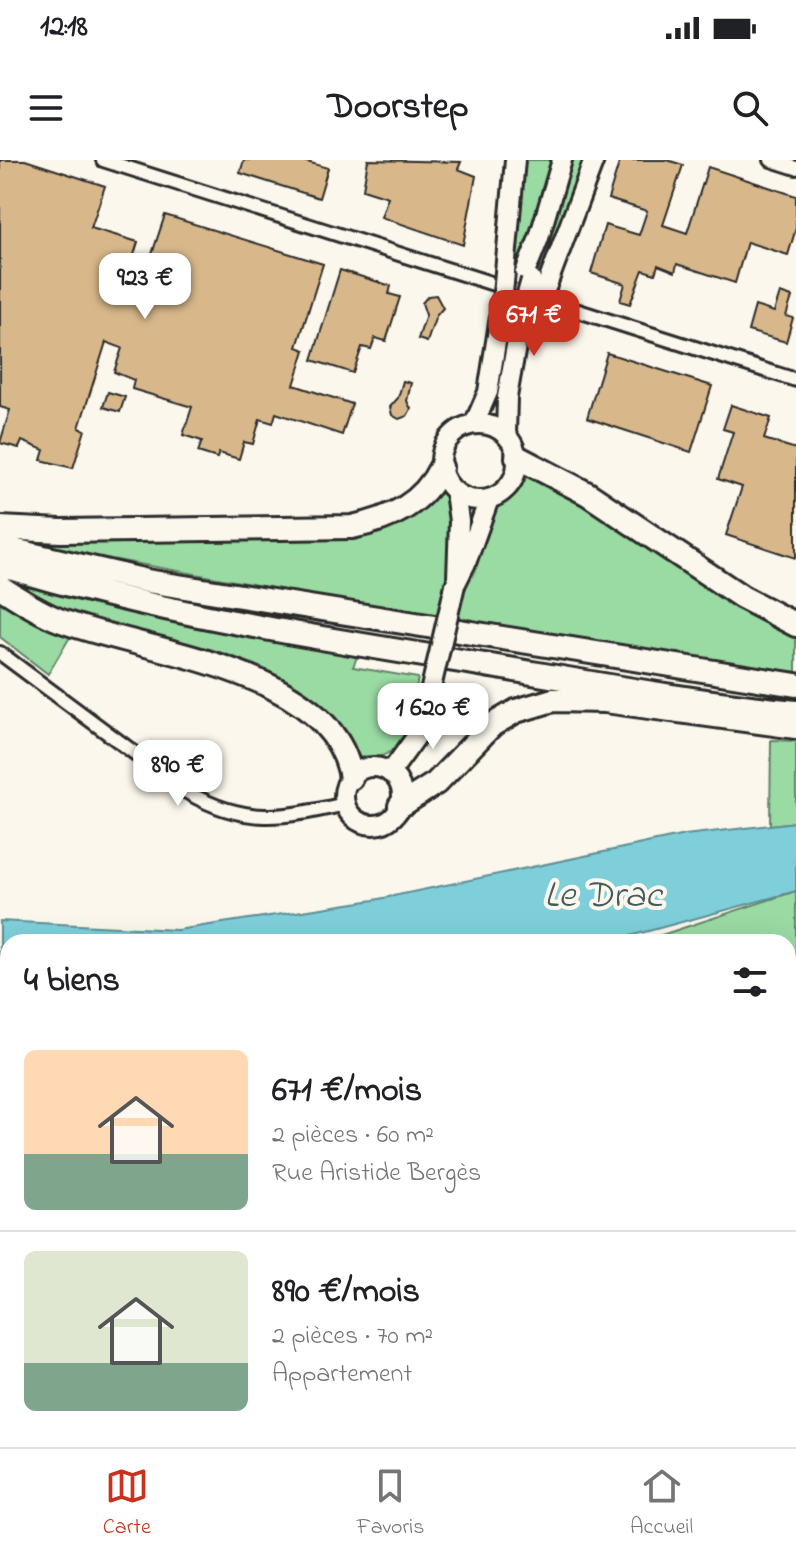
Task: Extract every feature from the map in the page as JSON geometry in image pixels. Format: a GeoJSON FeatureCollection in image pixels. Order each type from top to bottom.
{"type":"FeatureCollection","features":[{"type":"Feature","properties":{"kind":"highway"},"geometry":{"type":"LineString","coordinates":[[517,457],[588,494],[742,597],[796,625]]}},
{"type":"Feature","properties":{"kind":"highway"},"geometry":{"type":"LineString","coordinates":[[0,528],[76,531],[352,527],[382,519],[407,507],[424,494],[441,467]]}},
{"type":"Feature","properties":{"kind":"highway"},"geometry":{"type":"LineString","coordinates":[[0,547],[147,581],[796,685]]}},
{"type":"Feature","properties":{"kind":"highway"},"geometry":{"type":"LineString","coordinates":[[0,565],[87,590],[265,627],[535,673],[796,712]]}},
{"type":"Feature","properties":{"kind":"highway"},"geometry":{"type":"LineString","coordinates":[[0,587],[58,620],[241,674],[276,689],[307,710],[337,740],[347,755],[351,778]]}},
{"type":"Feature","properties":{"kind":"highway"},"geometry":{"type":"LineString","coordinates":[[400,806],[436,783],[492,725],[516,711],[553,700],[605,701],[796,727]]}},
{"type":"Feature","properties":{"kind":"main road"},"geometry":{"type":"LineString","coordinates":[[456,582],[489,499],[511,483],[517,457],[506,435],[507,397],[518,310],[505,272],[515,160]]}},
{"type":"Feature","properties":{"kind":"main road"},"geometry":{"type":"LineString","coordinates":[[534,281],[539,238],[562,160]]}},
{"type":"Feature","properties":{"kind":"main road"},"geometry":{"type":"LineString","coordinates":[[474,424],[484,405],[493,367],[518,310],[594,160]]}},
{"type":"Feature","properties":{"kind":"main road"},"geometry":{"type":"LineString","coordinates":[[390,773],[419,733],[456,582],[459,521],[455,492],[441,467],[447,441],[462,428],[474,424],[491,426],[506,435]]}},
{"type":"Feature","properties":{"kind":"main road"},"geometry":{"type":"LineString","coordinates":[[455,492],[471,499],[489,499]]}},
{"type":"Feature","properties":{"kind":"main road"},"geometry":{"type":"LineString","coordinates":[[370,767],[390,773],[401,788],[400,806],[389,820],[372,824],[356,818],[346,804],[345,790],[351,778],[370,767]]}},
{"type":"Feature","properties":{"kind":"street"},"geometry":{"type":"LineString","coordinates":[[103,160],[796,380]]}},
{"type":"Feature","properties":{"kind":"street"},"geometry":{"type":"LineString","coordinates":[[771,160],[796,168]]}},
{"type":"Feature","properties":{"kind":"street"},"geometry":{"type":"LineString","coordinates":[[0,653],[187,792],[220,809],[266,818],[346,804]]}},
{"type":"Feature","properties":{"kind":"green space"},"geometry":{"type":"Polygon","coordinates":[[[522,160],[554,160],[517,281],[509,282],[522,160]]]}},
{"type":"Feature","properties":{"kind":"green space"},"geometry":{"type":"Polygon","coordinates":[[[570,160],[590,160],[543,285],[535,283],[570,160]]]}},
{"type":"Feature","properties":{"kind":"green space"},"geometry":{"type":"Polygon","coordinates":[[[526,470],[582,500],[796,632],[796,672],[581,643],[33,545],[34,534],[187,538],[303,533],[356,526],[403,513],[441,493],[495,510],[515,493],[526,470]]]}},
{"type":"Feature","properties":{"kind":"green space"},"geometry":{"type":"Polygon","coordinates":[[[5,579],[51,593],[357,657],[353,667],[418,678],[410,721],[399,744],[390,752],[361,758],[328,724],[282,686],[48,611],[5,579]]]}},
{"type":"Feature","properties":{"kind":"green space"},"geometry":{"type":"Polygon","coordinates":[[[0,597],[73,632],[48,674],[0,637],[0,597]]]}},
{"type":"Feature","properties":{"kind":"green space"},"geometry":{"type":"Polygon","coordinates":[[[771,740],[796,741],[796,822],[770,825],[771,740]]]}},
{"type":"Feature","properties":{"kind":"green space"},"geometry":{"type":"Polygon","coordinates":[[[796,891],[796,934],[664,934],[796,891]]]}},
{"type":"Feature","properties":{"kind":"water","name":"Le Drac"},"geometry":{"type":"Polygon","coordinates":[[[796,822],[796,891],[637,934],[0,934],[0,921],[177,930],[374,900],[685,835],[796,822]]]}},
{"type":"Feature","properties":{"kind":"building"},"geometry":{"type":"Polygon","coordinates":[[[0,160],[25,160],[105,186],[91,228],[138,242],[133,258],[149,263],[165,215],[323,264],[297,347],[305,350],[294,385],[352,404],[342,435],[276,413],[273,423],[260,419],[253,444],[244,442],[239,459],[219,453],[217,458],[198,452],[202,441],[183,435],[192,407],[132,389],[134,380],[114,372],[122,348],[106,342],[79,428],[85,430],[73,468],[41,460],[44,450],[22,441],[19,448],[0,443],[10,410],[0,407],[0,160]]]}},
{"type":"Feature","properties":{"kind":"building"},"geometry":{"type":"Polygon","coordinates":[[[244,160],[300,160],[328,168],[319,198],[240,173],[244,160]]]}},
{"type":"Feature","properties":{"kind":"building"},"geometry":{"type":"Polygon","coordinates":[[[368,160],[461,162],[458,169],[476,176],[463,245],[381,217],[388,197],[363,189],[368,160]]]}},
{"type":"Feature","properties":{"kind":"building"},"geometry":{"type":"Polygon","coordinates":[[[620,160],[667,160],[683,165],[663,225],[687,233],[708,167],[796,196],[796,228],[788,255],[747,242],[735,283],[677,264],[675,272],[658,265],[655,274],[643,270],[630,304],[620,301],[625,284],[591,273],[605,225],[639,235],[647,211],[608,199],[620,160]]]}},
{"type":"Feature","properties":{"kind":"building"},"geometry":{"type":"Polygon","coordinates":[[[340,270],[391,286],[389,294],[400,297],[386,341],[375,338],[371,349],[362,347],[353,373],[312,360],[340,270]]]}},
{"type":"Feature","properties":{"kind":"building"},"geometry":{"type":"Polygon","coordinates":[[[780,293],[792,297],[786,316],[793,318],[786,342],[748,331],[755,306],[774,312],[780,293]]]}},
{"type":"Feature","properties":{"kind":"building"},"geometry":{"type":"Polygon","coordinates":[[[436,295],[443,308],[436,316],[427,342],[418,339],[426,315],[422,303],[428,296],[436,295]]]}},
{"type":"Feature","properties":{"kind":"building"},"geometry":{"type":"Polygon","coordinates":[[[607,353],[712,386],[691,452],[587,418],[607,353]]]}},
{"type":"Feature","properties":{"kind":"building"},"geometry":{"type":"Polygon","coordinates":[[[403,381],[411,383],[407,401],[411,409],[407,416],[399,419],[392,415],[390,407],[398,398],[403,381]]]}},
{"type":"Feature","properties":{"kind":"building"},"geometry":{"type":"Polygon","coordinates":[[[108,392],[125,397],[120,412],[103,407],[108,392]]]}},
{"type":"Feature","properties":{"kind":"building"},"geometry":{"type":"Polygon","coordinates":[[[731,405],[771,418],[764,439],[796,449],[796,558],[726,535],[742,487],[718,479],[733,432],[723,429],[731,405]]]}}]}
